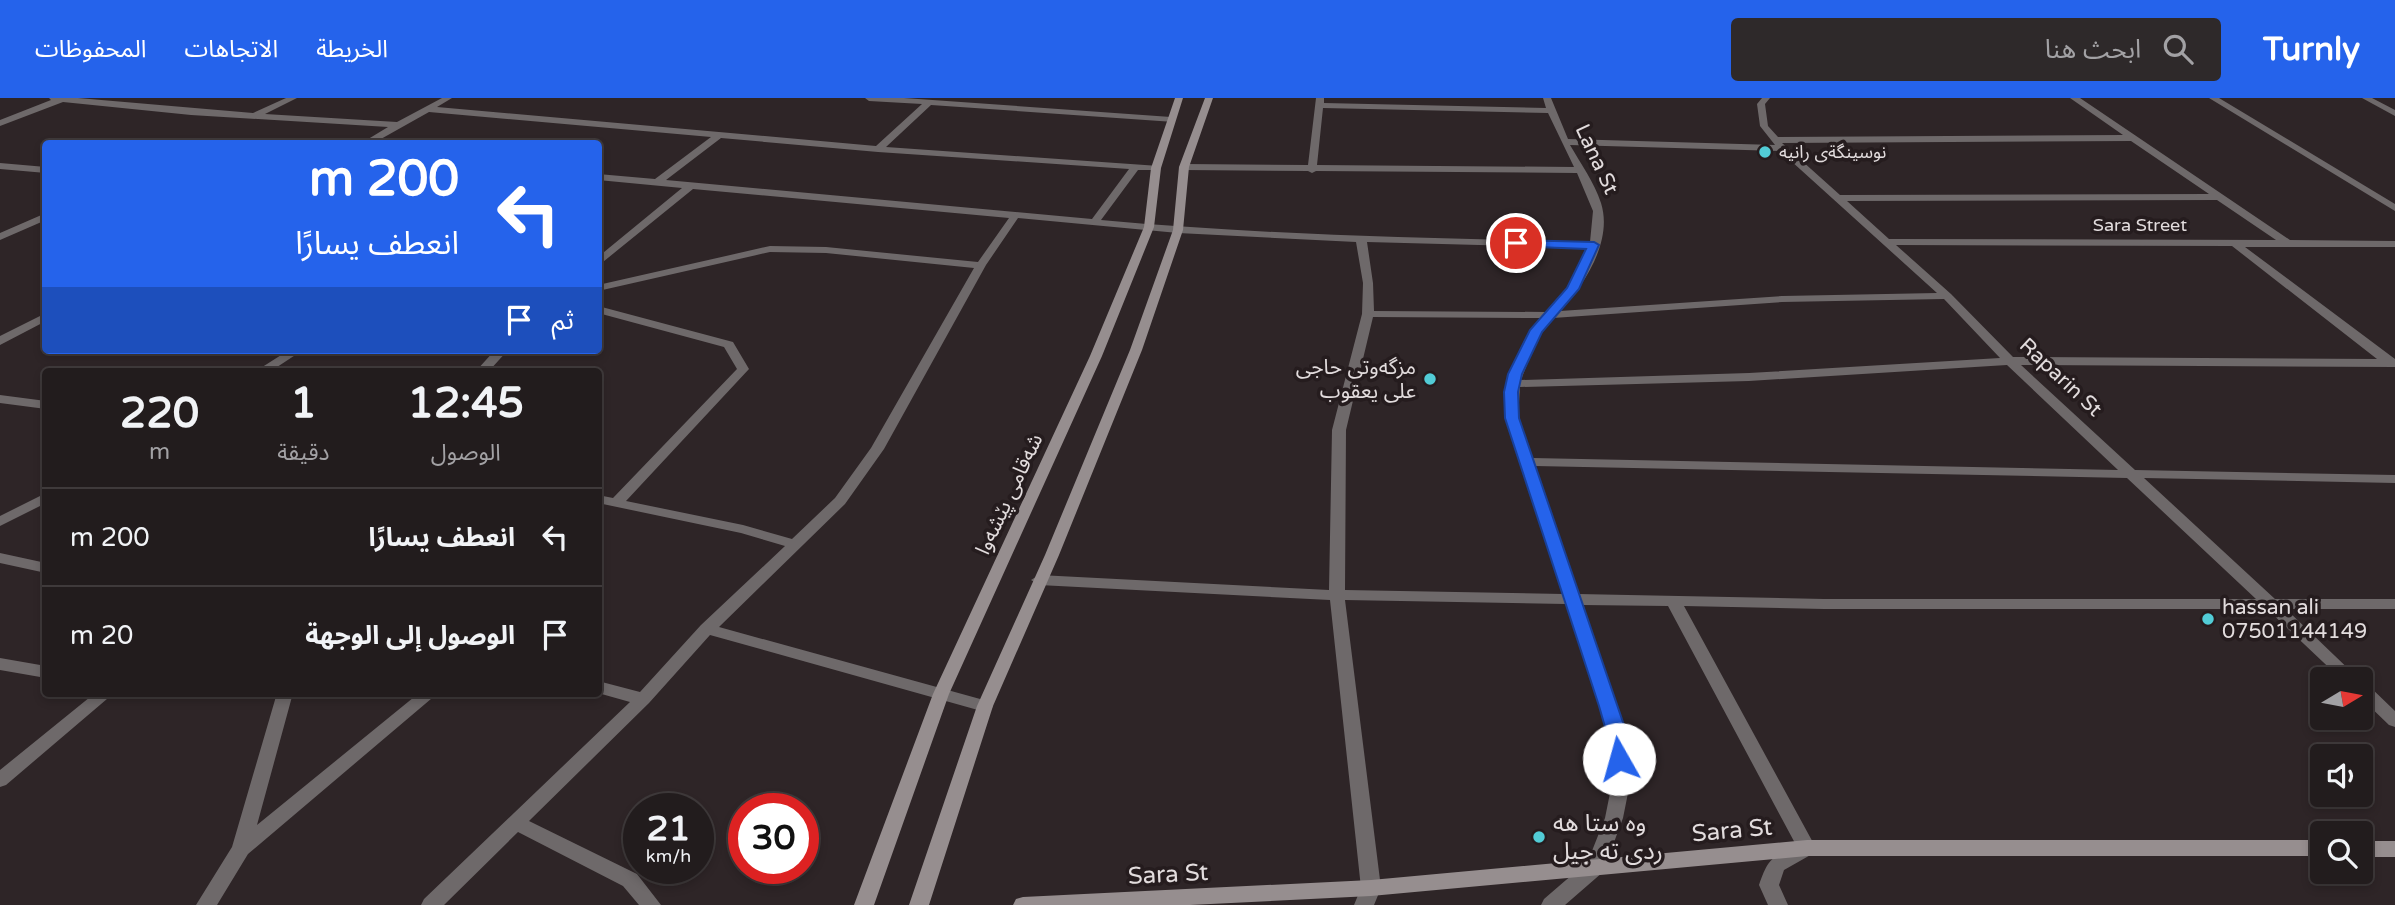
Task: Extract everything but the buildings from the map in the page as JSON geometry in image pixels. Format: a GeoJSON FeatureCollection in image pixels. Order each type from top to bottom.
{"type":"FeatureCollection","features":[{"type":"Feature","properties":{"kind":"main road","name":"شەقامی پێشەوا"},"geometry":{"type":"LineString","coordinates":[[864,905],[941,694],[1096,356],[1149,227],[1156,168],[1179,98]]}},
{"type":"Feature","properties":{"kind":"main road"},"geometry":{"type":"LineString","coordinates":[[919,905],[985,706],[1136,350],[1178,230],[1184,167],[1209,98]]}},
{"type":"Feature","properties":{"kind":"main road","name":"Sara St"},"geometry":{"type":"LineString","coordinates":[[1023,905],[1368,897],[1596,866],[1807,848],[2310,848]]}},
{"type":"Feature","properties":{"kind":"main road"},"geometry":{"type":"LineString","coordinates":[[2373,849],[2395,849]]}},
{"type":"Feature","properties":{"kind":"street"},"geometry":{"type":"LineString","coordinates":[[134,107],[155,98]]}},
{"type":"Feature","properties":{"kind":"street"},"geometry":{"type":"LineString","coordinates":[[254,116],[293,98]]}},
{"type":"Feature","properties":{"kind":"street"},"geometry":{"type":"LineString","coordinates":[[371,140],[448,98]]}},
{"type":"Feature","properties":{"kind":"street"},"geometry":{"type":"LineString","coordinates":[[869,98],[1171,120]]}},
{"type":"Feature","properties":{"kind":"street","name":"Raparin St"},"geometry":{"type":"LineString","coordinates":[[1766,98],[1761,104],[1764,126],[1778,144],[1947,296],[2010,361],[2338,667]]}},
{"type":"Feature","properties":{"kind":"street"},"geometry":{"type":"LineString","coordinates":[[2074,98],[2287,243]]}},
{"type":"Feature","properties":{"kind":"street"},"geometry":{"type":"LineString","coordinates":[[2213,98],[2395,208]]}},
{"type":"Feature","properties":{"kind":"street"},"geometry":{"type":"LineString","coordinates":[[2366,98],[2395,113]]}},
{"type":"Feature","properties":{"kind":"street"},"geometry":{"type":"LineString","coordinates":[[0,122],[57,99],[134,107],[398,125]]}},
{"type":"Feature","properties":{"kind":"street"},"geometry":{"type":"LineString","coordinates":[[1312,170],[1320,102],[1549,104]]}},
{"type":"Feature","properties":{"kind":"street"},"geometry":{"type":"LineString","coordinates":[[878,149],[928,103]]}},
{"type":"Feature","properties":{"kind":"street","name":"Lana St"},"geometry":{"type":"LineString","coordinates":[[1549,104],[1598,209],[1599,223],[1594,245],[1573,289],[1536,330],[1515,374],[1512,418],[1617,734],[1620,783],[1614,818],[1596,866]]}},
{"type":"Feature","properties":{"kind":"street"},"geometry":{"type":"LineString","coordinates":[[428,109],[878,149],[1156,168]]}},
{"type":"Feature","properties":{"kind":"street"},"geometry":{"type":"LineString","coordinates":[[656,183],[719,135]]}},
{"type":"Feature","properties":{"kind":"street"},"geometry":{"type":"LineString","coordinates":[[1565,142],[1778,144],[2132,138]]}},
{"type":"Feature","properties":{"kind":"street"},"geometry":{"type":"LineString","coordinates":[[0,166],[42,170]]}},
{"type":"Feature","properties":{"kind":"street"},"geometry":{"type":"LineString","coordinates":[[1094,223],[1135,167]]}},
{"type":"Feature","properties":{"kind":"street"},"geometry":{"type":"LineString","coordinates":[[1184,167],[1580,170]]}},
{"type":"Feature","properties":{"kind":"street"},"geometry":{"type":"LineString","coordinates":[[602,177],[1178,230],[1361,239],[1594,245]]}},
{"type":"Feature","properties":{"kind":"street"},"geometry":{"type":"LineString","coordinates":[[602,259],[690,186]]}},
{"type":"Feature","properties":{"kind":"street"},"geometry":{"type":"LineString","coordinates":[[1836,198],[2220,197]]}},
{"type":"Feature","properties":{"kind":"street"},"geometry":{"type":"LineString","coordinates":[[430,905],[643,699],[707,629],[840,501],[877,449],[981,265],[1015,216]]}},
{"type":"Feature","properties":{"kind":"street"},"geometry":{"type":"LineString","coordinates":[[0,237],[42,218]]}},
{"type":"Feature","properties":{"kind":"street"},"geometry":{"type":"LineString","coordinates":[[1361,239],[1368,283],[1368,314],[1339,430],[1337,596],[1368,897]]}},
{"type":"Feature","properties":{"kind":"street","name":"Sara Street"},"geometry":{"type":"LineString","coordinates":[[1885,242],[2395,244]]}},
{"type":"Feature","properties":{"kind":"street"},"geometry":{"type":"LineString","coordinates":[[2234,243],[2393,364]]}},
{"type":"Feature","properties":{"kind":"street"},"geometry":{"type":"LineString","coordinates":[[602,287],[770,248],[826,250],[981,265]]}},
{"type":"Feature","properties":{"kind":"street"},"geometry":{"type":"LineString","coordinates":[[1368,314],[1551,315],[1782,299],[1947,296]]}},
{"type":"Feature","properties":{"kind":"street"},"geometry":{"type":"LineString","coordinates":[[602,310],[729,345],[743,369],[616,503]]}},
{"type":"Feature","properties":{"kind":"street"},"geometry":{"type":"LineString","coordinates":[[0,341],[42,318]]}},
{"type":"Feature","properties":{"kind":"street"},"geometry":{"type":"LineString","coordinates":[[267,368],[290,354]]}},
{"type":"Feature","properties":{"kind":"street"},"geometry":{"type":"LineString","coordinates":[[1513,384],[1748,377],[2010,361],[2393,364]]}},
{"type":"Feature","properties":{"kind":"street"},"geometry":{"type":"LineString","coordinates":[[0,399],[42,404]]}},
{"type":"Feature","properties":{"kind":"street"},"geometry":{"type":"LineString","coordinates":[[1525,461],[2395,479]]}},
{"type":"Feature","properties":{"kind":"street"},"geometry":{"type":"LineString","coordinates":[[0,522],[42,499]]}},
{"type":"Feature","properties":{"kind":"street"},"geometry":{"type":"LineString","coordinates":[[602,500],[743,529],[794,544]]}},
{"type":"Feature","properties":{"kind":"street"},"geometry":{"type":"LineString","coordinates":[[22,562],[42,557]]}},
{"type":"Feature","properties":{"kind":"street"},"geometry":{"type":"LineString","coordinates":[[0,558],[42,567]]}},
{"type":"Feature","properties":{"kind":"street"},"geometry":{"type":"LineString","coordinates":[[1040,580],[1337,596],[1974,606],[2395,604]]}},
{"type":"Feature","properties":{"kind":"street"},"geometry":{"type":"LineString","coordinates":[[1673,601],[1807,848],[1776,865],[1769,885],[1778,905]]}},
{"type":"Feature","properties":{"kind":"street"},"geometry":{"type":"LineString","coordinates":[[707,629],[985,706]]}},
{"type":"Feature","properties":{"kind":"street"},"geometry":{"type":"LineString","coordinates":[[0,664],[42,672]]}},
{"type":"Feature","properties":{"kind":"street"},"geometry":{"type":"LineString","coordinates":[[602,688],[643,699]]}},
{"type":"Feature","properties":{"kind":"street"},"geometry":{"type":"LineString","coordinates":[[0,779],[101,697]]}},
{"type":"Feature","properties":{"kind":"street"},"geometry":{"type":"LineString","coordinates":[[205,905],[241,849],[284,697]]}},
{"type":"Feature","properties":{"kind":"street"},"geometry":{"type":"LineString","coordinates":[[241,849],[425,697]]}},
{"type":"Feature","properties":{"kind":"street"},"geometry":{"type":"LineString","coordinates":[[2373,700],[2395,721]]}},
{"type":"Feature","properties":{"kind":"street"},"geometry":{"type":"LineString","coordinates":[[517,823],[630,880],[651,905]]}},
{"type":"Feature","properties":{"kind":"street"},"geometry":{"type":"LineString","coordinates":[[1551,905],[1596,866]]}},
{"type":"Feature","properties":{"kind":"place","name":"نوسينگةى رانيه"},"geometry":{"type":"Point","coordinates":[1765,152]}},
{"type":"Feature","properties":{"kind":"place","name":"مزگەوتی حاجی علی یعقوب"},"geometry":{"type":"Point","coordinates":[1430,379]}},
{"type":"Feature","properties":{"kind":"place","name":"hassan ali 07501144149"},"geometry":{"type":"Point","coordinates":[2208,619]}},
{"type":"Feature","properties":{"kind":"place","name":"وه ستا هه ردى ته جيل"},"geometry":{"type":"Point","coordinates":[1539,837]}},
{"type":"Feature","properties":{"kind":"route"},"geometry":{"type":"LineString","coordinates":[[1516,243],[1594,245],[1573,289],[1536,330],[1515,374],[1511,392],[1512,418],[1609,706],[1617,734],[1619,759]]}}]}
